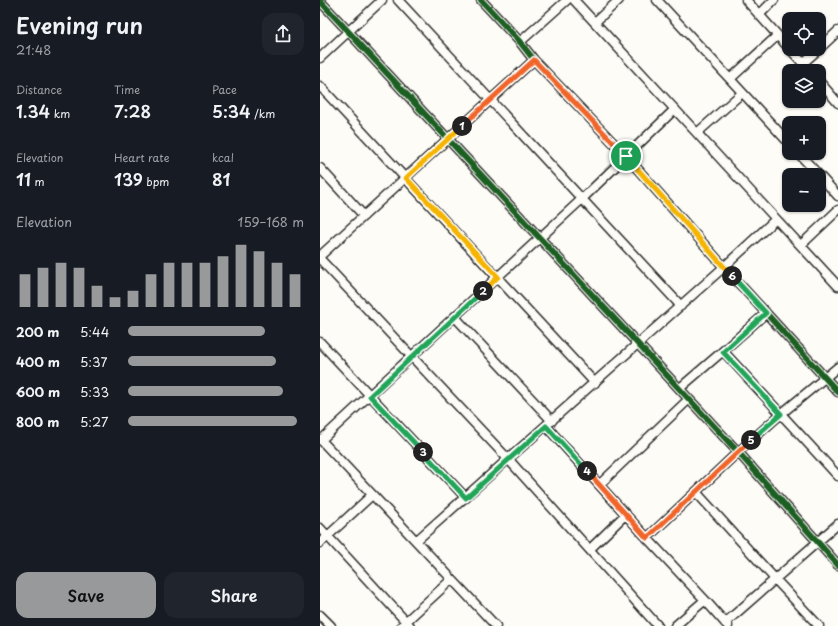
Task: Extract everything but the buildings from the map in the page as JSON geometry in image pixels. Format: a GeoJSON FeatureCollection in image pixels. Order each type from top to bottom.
{"type":"FeatureCollection","features":[{"type":"Feature","properties":{"kind":"street"},"geometry":{"type":"LineString","coordinates":[[320,58],[382,0]]}},
{"type":"Feature","properties":{"kind":"street"},"geometry":{"type":"LineString","coordinates":[[398,0],[682,306]]}},
{"type":"Feature","properties":{"kind":"street"},"geometry":{"type":"LineString","coordinates":[[481,0],[520,42],[534,60],[626,156],[724,267],[838,392]]}},
{"type":"Feature","properties":{"kind":"street"},"geometry":{"type":"LineString","coordinates":[[520,42],[566,0]]}},
{"type":"Feature","properties":{"kind":"street"},"geometry":{"type":"LineString","coordinates":[[574,0],[838,286]]}},
{"type":"Feature","properties":{"kind":"street"},"geometry":{"type":"LineString","coordinates":[[595,22],[619,0]]}},
{"type":"Feature","properties":{"kind":"street"},"geometry":{"type":"LineString","coordinates":[[657,0],[782,135]]}},
{"type":"Feature","properties":{"kind":"street"},"geometry":{"type":"LineString","coordinates":[[746,0],[782,41]]}},
{"type":"Feature","properties":{"kind":"street"},"geometry":{"type":"LineString","coordinates":[[759,15],[774,0]]}},
{"type":"Feature","properties":{"kind":"street"},"geometry":{"type":"LineString","coordinates":[[320,1],[680,388],[838,565]]}},
{"type":"Feature","properties":{"kind":"street"},"geometry":{"type":"LineString","coordinates":[[826,42],[838,31]]}},
{"type":"Feature","properties":{"kind":"street"},"geometry":{"type":"LineString","coordinates":[[730,79],[777,36]]}},
{"type":"Feature","properties":{"kind":"street"},"geometry":{"type":"LineString","coordinates":[[796,56],[803,63],[811,56]]}},
{"type":"Feature","properties":{"kind":"street"},"geometry":{"type":"LineString","coordinates":[[534,60],[320,258],[509,460],[658,626]]}},
{"type":"Feature","properties":{"kind":"street"},"geometry":{"type":"LineString","coordinates":[[320,86],[595,382]]}},
{"type":"Feature","properties":{"kind":"street"},"geometry":{"type":"LineString","coordinates":[[826,89],[838,103]]}},
{"type":"Feature","properties":{"kind":"street"},"geometry":{"type":"LineString","coordinates":[[697,133],[742,92]]}},
{"type":"Feature","properties":{"kind":"street"},"geometry":{"type":"LineString","coordinates":[[496,626],[321,440],[582,199],[675,109]]}},
{"type":"Feature","properties":{"kind":"street"},"geometry":{"type":"LineString","coordinates":[[805,160],[812,168]]}},
{"type":"Feature","properties":{"kind":"street"},"geometry":{"type":"LineString","coordinates":[[320,168],[364,216]]}},
{"type":"Feature","properties":{"kind":"street"},"geometry":{"type":"LineString","coordinates":[[826,183],[838,196]]}},
{"type":"Feature","properties":{"kind":"street"},"geometry":{"type":"LineString","coordinates":[[801,245],[838,210]]}},
{"type":"Feature","properties":{"kind":"street"},"geometry":{"type":"LineString","coordinates":[[416,541],[682,306],[776,219]]}},
{"type":"Feature","properties":{"kind":"street"},"geometry":{"type":"LineString","coordinates":[[680,388],[766,313]]}},
{"type":"Feature","properties":{"kind":"street"},"geometry":{"type":"LineString","coordinates":[[455,317],[549,424],[599,484],[727,624],[775,579],[838,524]]}},
{"type":"Feature","properties":{"kind":"street"},"geometry":{"type":"LineString","coordinates":[[320,342],[466,498]]}},
{"type":"Feature","properties":{"kind":"street"},"geometry":{"type":"LineString","coordinates":[[723,352],[838,476]]}},
{"type":"Feature","properties":{"kind":"street"},"geometry":{"type":"LineString","coordinates":[[647,538],[738,452],[838,367]]}},
{"type":"Feature","properties":{"kind":"street"},"geometry":{"type":"LineString","coordinates":[[599,484],[689,399]]}},
{"type":"Feature","properties":{"kind":"street"},"geometry":{"type":"LineString","coordinates":[[696,492],[819,626]]}},
{"type":"Feature","properties":{"kind":"street"},"geometry":{"type":"LineString","coordinates":[[320,543],[372,495]]}},
{"type":"Feature","properties":{"kind":"street"},"geometry":{"type":"LineString","coordinates":[[590,550],[626,514]]}},
{"type":"Feature","properties":{"kind":"street"},"geometry":{"type":"LineString","coordinates":[[320,528],[406,624],[452,579]]}},
{"type":"Feature","properties":{"kind":"street"},"geometry":{"type":"LineString","coordinates":[[675,626],[705,600]]}},
{"type":"Feature","properties":{"kind":"street"},"geometry":{"type":"LineString","coordinates":[[320,614],[331,626]]}},
{"type":"Feature","properties":{"kind":"cycle path"},"geometry":{"type":"LineString","coordinates":[[481,0],[520,42],[534,60],[626,156],[724,267],[838,392]]}},
{"type":"Feature","properties":{"kind":"cycle path"},"geometry":{"type":"LineString","coordinates":[[320,1],[738,452],[838,565]]}},
{"type":"Feature","properties":{"kind":"route"},"geometry":{"type":"LineString","coordinates":[[534,60],[626,156],[766,313],[723,352],[781,414],[738,452],[647,538],[546,426],[466,498],[370,396],[498,277],[406,178],[534,60]]}}]}
